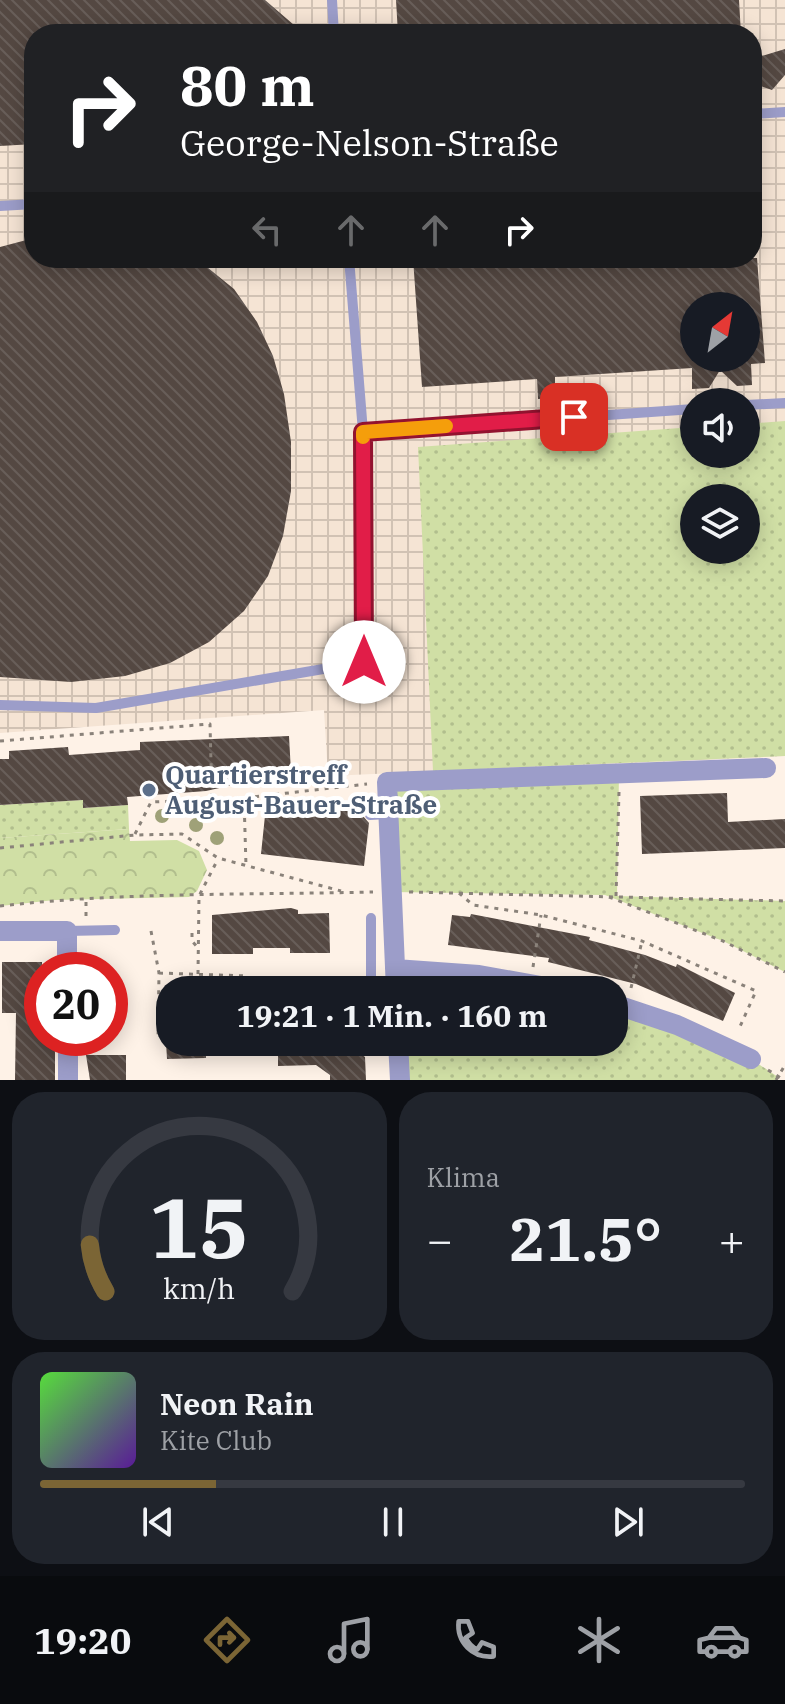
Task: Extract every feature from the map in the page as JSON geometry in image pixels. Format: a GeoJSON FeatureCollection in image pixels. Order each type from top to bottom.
{"type":"FeatureCollection","features":[{"type":"Feature","properties":{"kind":"street"},"geometry":{"type":"LineString","coordinates":[[395,976],[391,892],[379,814],[387,782],[766,768]]}},
{"type":"Feature","properties":{"kind":"street"},"geometry":{"type":"LineString","coordinates":[[0,931],[67,931],[67,952]]}},
{"type":"Feature","properties":{"kind":"street"},"geometry":{"type":"LineString","coordinates":[[628,1009],[751,1059]]}},
{"type":"Feature","properties":{"kind":"street"},"geometry":{"type":"LineString","coordinates":[[68,1056],[68,1080]]}},
{"type":"Feature","properties":{"kind":"street"},"geometry":{"type":"LineString","coordinates":[[399,1056],[400,1080]]}},
{"type":"Feature","properties":{"kind":"lane"},"geometry":{"type":"LineString","coordinates":[[332,0],[333,24]]}},
{"type":"Feature","properties":{"kind":"lane"},"geometry":{"type":"LineString","coordinates":[[762,113],[785,112]]}},
{"type":"Feature","properties":{"kind":"lane"},"geometry":{"type":"LineString","coordinates":[[0,206],[24,205]]}},
{"type":"Feature","properties":{"kind":"lane"},"geometry":{"type":"LineString","coordinates":[[0,705],[96,708],[364,662],[363,432],[350,268]]}},
{"type":"Feature","properties":{"kind":"lane"},"geometry":{"type":"LineString","coordinates":[[760,404],[785,403]]}},
{"type":"Feature","properties":{"kind":"lane"},"geometry":{"type":"LineString","coordinates":[[363,432],[680,410]]}},
{"type":"Feature","properties":{"kind":"lane"},"geometry":{"type":"LineString","coordinates":[[371,976],[368,918],[393,919]]}},
{"type":"Feature","properties":{"kind":"lane"},"geometry":{"type":"LineString","coordinates":[[67,931],[115,930]]}},
{"type":"Feature","properties":{"kind":"path"},"geometry":{"type":"LineString","coordinates":[[0,741],[210,724],[212,800]]}},
{"type":"Feature","properties":{"kind":"path"},"geometry":{"type":"LineString","coordinates":[[616,896],[619,774]]}},
{"type":"Feature","properties":{"kind":"path"},"geometry":{"type":"LineString","coordinates":[[135,835],[151,802],[244,798],[387,782]]}},
{"type":"Feature","properties":{"kind":"path"},"geometry":{"type":"LineString","coordinates":[[244,798],[246,866]]}},
{"type":"Feature","properties":{"kind":"path"},"geometry":{"type":"LineString","coordinates":[[0,848],[135,835],[182,834],[218,858],[349,893]]}},
{"type":"Feature","properties":{"kind":"path"},"geometry":{"type":"LineString","coordinates":[[198,974],[199,896],[218,858]]}},
{"type":"Feature","properties":{"kind":"path"},"geometry":{"type":"LineString","coordinates":[[0,906],[55,900],[248,892],[605,895],[785,901]]}},
{"type":"Feature","properties":{"kind":"path"},"geometry":{"type":"LineString","coordinates":[[459,893],[473,905],[541,915],[642,941],[756,991],[730,1049]]}},
{"type":"Feature","properties":{"kind":"path"},"geometry":{"type":"LineString","coordinates":[[605,895],[723,941],[785,972]]}},
{"type":"Feature","properties":{"kind":"path"},"geometry":{"type":"LineString","coordinates":[[532,976],[541,915]]}},
{"type":"Feature","properties":{"kind":"path"},"geometry":{"type":"LineString","coordinates":[[151,931],[159,976]]}},
{"type":"Feature","properties":{"kind":"path"},"geometry":{"type":"LineString","coordinates":[[192,933],[192,941],[198,948]]}},
{"type":"Feature","properties":{"kind":"path"},"geometry":{"type":"LineString","coordinates":[[635,971],[642,941]]}},
{"type":"Feature","properties":{"kind":"path"},"geometry":{"type":"LineString","coordinates":[[159,973],[248,976]]}},
{"type":"Feature","properties":{"kind":"path"},"geometry":{"type":"LineString","coordinates":[[776,1080],[785,1065]]}},
{"type":"Feature","properties":{"kind":"shaded area"},"geometry":{"type":"Polygon","coordinates":[[[0,0],[785,0],[785,756],[328,776],[324,710],[0,733],[0,0]]]}},
{"type":"Feature","properties":{"kind":"green space"},"geometry":{"type":"Polygon","coordinates":[[[785,421],[785,756],[433,771],[418,447],[680,428],[680,468],[760,468],[760,423],[785,421]]]}},
{"type":"Feature","properties":{"kind":"green space"},"geometry":{"type":"Polygon","coordinates":[[[619,774],[617,896],[785,901],[785,972],[723,941],[605,895],[391,892],[387,782],[619,774]]]}},
{"type":"Feature","properties":{"kind":"green space"},"geometry":{"type":"Polygon","coordinates":[[[83,800],[83,808],[128,805],[129,829],[0,838],[0,805],[83,800]]]}},
{"type":"Feature","properties":{"kind":"green space"},"geometry":{"type":"Polygon","coordinates":[[[129,829],[130,841],[177,840],[199,851],[207,870],[197,891],[189,897],[55,900],[0,906],[0,838],[129,829]]]}},
{"type":"Feature","properties":{"kind":"green space"},"geometry":{"type":"Polygon","coordinates":[[[628,1010],[751,1059],[778,1077],[776,1080],[400,1080],[399,1056],[628,1056],[628,1010]]]}},
{"type":"Feature","properties":{"kind":"building"},"geometry":{"type":"Polygon","coordinates":[[[0,0],[265,0],[293,24],[24,24],[24,145],[0,146],[0,0]]]}},
{"type":"Feature","properties":{"kind":"building"},"geometry":{"type":"Polygon","coordinates":[[[396,0],[739,0],[740,24],[397,24],[396,0]]]}},
{"type":"Feature","properties":{"kind":"building"},"geometry":{"type":"Polygon","coordinates":[[[785,49],[785,75],[772,90],[762,86],[762,56],[785,49]]]}},
{"type":"Feature","properties":{"kind":"building"},"geometry":{"type":"Polygon","coordinates":[[[24,241],[24,268],[208,268],[234,289],[257,322],[273,356],[284,394],[291,442],[291,491],[283,536],[268,576],[244,611],[209,642],[170,663],[125,676],[71,682],[0,677],[0,247],[24,241]]]}},
{"type":"Feature","properties":{"kind":"building"},"geometry":{"type":"Polygon","coordinates":[[[414,268],[758,268],[760,292],[680,292],[680,369],[555,377],[555,398],[538,399],[537,379],[422,387],[414,268]]]}},
{"type":"Feature","properties":{"kind":"building"},"geometry":{"type":"Polygon","coordinates":[[[760,297],[765,363],[760,363],[760,297]]]}},
{"type":"Feature","properties":{"kind":"building"},"geometry":{"type":"Polygon","coordinates":[[[692,372],[719,372],[709,388],[692,388],[692,372]]]}},
{"type":"Feature","properties":{"kind":"building"},"geometry":{"type":"Polygon","coordinates":[[[722,372],[751,372],[752,385],[737,386],[722,372]]]}},
{"type":"Feature","properties":{"kind":"building"},"geometry":{"type":"Polygon","coordinates":[[[289,736],[291,772],[206,791],[127,797],[128,805],[83,808],[83,800],[0,805],[0,759],[9,759],[9,751],[68,747],[69,755],[140,750],[140,742],[289,736]]]}},
{"type":"Feature","properties":{"kind":"building"},"geometry":{"type":"Polygon","coordinates":[[[727,793],[728,822],[785,819],[785,848],[642,854],[640,796],[727,793]]]}},
{"type":"Feature","properties":{"kind":"building"},"geometry":{"type":"Polygon","coordinates":[[[266,806],[371,807],[362,815],[369,823],[364,866],[261,854],[266,806]]]}},
{"type":"Feature","properties":{"kind":"building"},"geometry":{"type":"Polygon","coordinates":[[[291,908],[298,910],[298,914],[329,913],[330,953],[290,953],[290,948],[253,948],[253,954],[212,954],[212,915],[291,908]]]}},
{"type":"Feature","properties":{"kind":"building"},"geometry":{"type":"Polygon","coordinates":[[[471,914],[590,937],[589,940],[676,967],[677,964],[735,993],[723,1021],[628,982],[628,976],[604,976],[548,962],[549,958],[448,945],[452,915],[470,917],[471,914]]]}},
{"type":"Feature","properties":{"kind":"building"},"geometry":{"type":"Polygon","coordinates":[[[2,962],[24,962],[24,1056],[55,1056],[55,1080],[15,1080],[16,1013],[2,1013],[2,962]]]}},
{"type":"Feature","properties":{"kind":"building"},"geometry":{"type":"Polygon","coordinates":[[[86,1056],[126,1056],[126,1080],[90,1080],[86,1056]]]}},
{"type":"Feature","properties":{"kind":"building"},"geometry":{"type":"Polygon","coordinates":[[[167,1056],[206,1056],[206,1058],[167,1059],[167,1056]]]}},
{"type":"Feature","properties":{"kind":"building"},"geometry":{"type":"Polygon","coordinates":[[[278,1056],[364,1056],[366,1080],[330,1080],[330,1075],[316,1065],[278,1066],[278,1056]]]}},
{"type":"Feature","properties":{"kind":"slow traffic"},"geometry":{"type":"LineString","coordinates":[[363,437],[363,432],[446,426]]}},
{"type":"Feature","properties":{"kind":"place","name":"Quartierstreff August-Bauer-Straße"},"geometry":{"type":"Point","coordinates":[149,790]}},
{"type":"Feature","properties":{"kind":"route"},"geometry":{"type":"LineString","coordinates":[[364,662],[363,432],[574,417]]}}]}
